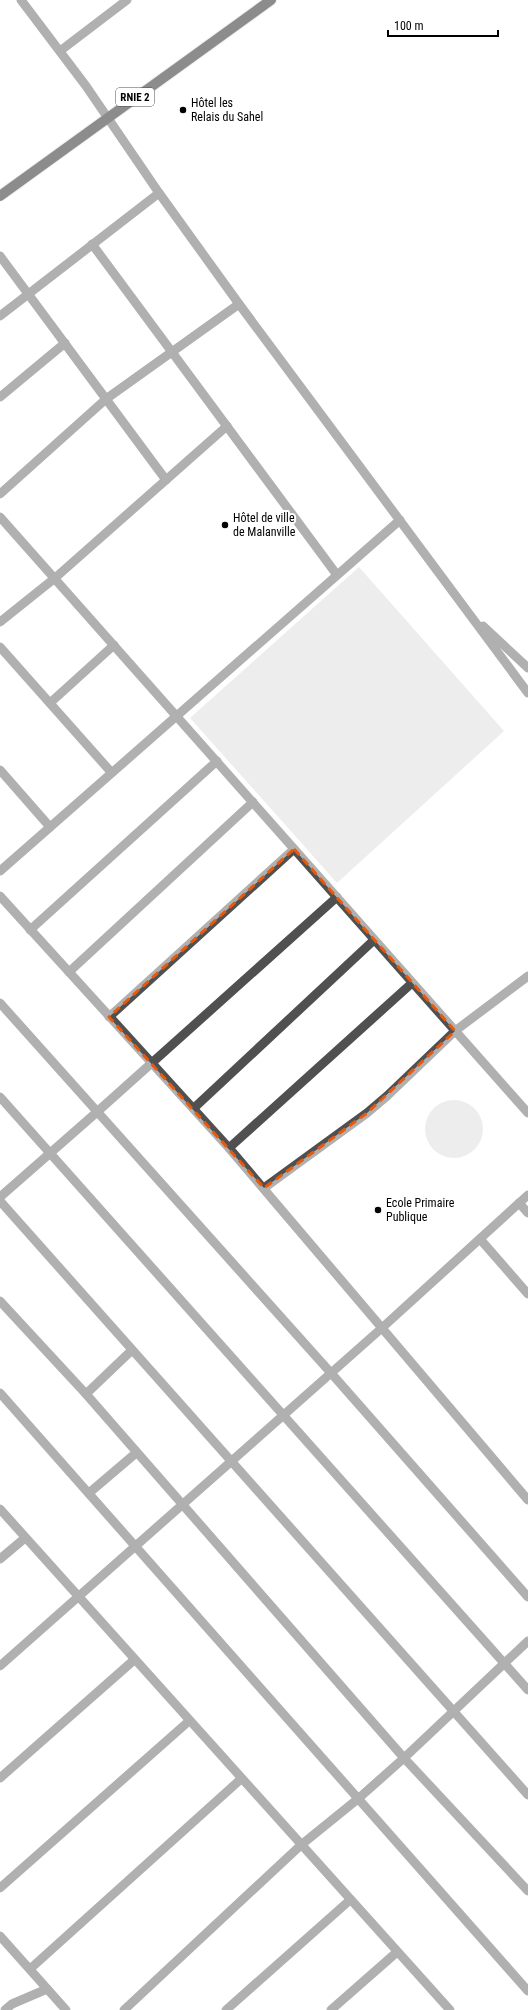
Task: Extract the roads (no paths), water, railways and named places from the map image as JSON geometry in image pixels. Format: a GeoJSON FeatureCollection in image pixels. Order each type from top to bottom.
{"type":"FeatureCollection","features":[{"type":"Feature","properties":{"kind":"main road","name":"RNIE 2"},"geometry":{"type":"LineString","coordinates":[[0,196],[271,0]]}},
{"type":"Feature","properties":{"kind":"street"},"geometry":{"type":"LineString","coordinates":[[60,51],[127,0]]}},
{"type":"Feature","properties":{"kind":"street"},"geometry":{"type":"LineString","coordinates":[[26,2],[238,304],[528,693]]}},
{"type":"Feature","properties":{"kind":"street"},"geometry":{"type":"LineString","coordinates":[[0,316],[159,193]]}},
{"type":"Feature","properties":{"kind":"street"},"geometry":{"type":"LineString","coordinates":[[92,244],[337,575]]}},
{"type":"Feature","properties":{"kind":"street"},"geometry":{"type":"LineString","coordinates":[[0,256],[166,480]]}},
{"type":"Feature","properties":{"kind":"street"},"geometry":{"type":"LineString","coordinates":[[0,494],[106,399],[238,304]]}},
{"type":"Feature","properties":{"kind":"street"},"geometry":{"type":"LineString","coordinates":[[0,397],[65,343]]}},
{"type":"Feature","properties":{"kind":"street"},"geometry":{"type":"LineString","coordinates":[[0,622],[55,578],[227,426]]}},
{"type":"Feature","properties":{"kind":"street"},"geometry":{"type":"LineString","coordinates":[[0,517],[528,1113]]}},
{"type":"Feature","properties":{"kind":"street"},"geometry":{"type":"LineString","coordinates":[[0,871],[111,772],[400,520]]}},
{"type":"Feature","properties":{"kind":"street"},"geometry":{"type":"LineString","coordinates":[[467,612],[528,668]]}},
{"type":"Feature","properties":{"kind":"street"},"geometry":{"type":"LineString","coordinates":[[50,703],[114,645]]}},
{"type":"Feature","properties":{"kind":"street"},"geometry":{"type":"LineString","coordinates":[[0,647],[111,772]]}},
{"type":"Feature","properties":{"kind":"street"},"geometry":{"type":"LineString","coordinates":[[30,930],[217,761]]}},
{"type":"Feature","properties":{"kind":"street"},"geometry":{"type":"LineString","coordinates":[[0,770],[50,827]]}},
{"type":"Feature","properties":{"kind":"street"},"geometry":{"type":"LineString","coordinates":[[69,972],[253,802]]}},
{"type":"Feature","properties":{"kind":"street"},"geometry":{"type":"LineString","coordinates":[[109,1017],[294,849]]}},
{"type":"Feature","properties":{"kind":"street"},"geometry":{"type":"LineString","coordinates":[[0,896],[109,1017],[194,1108],[264,1188],[528,1500]]}},
{"type":"Feature","properties":{"kind":"street"},"geometry":{"type":"LineString","coordinates":[[0,1197],[49,1152],[98,1112],[337,897]]}},
{"type":"Feature","properties":{"kind":"street"},"geometry":{"type":"LineString","coordinates":[[194,1108],[374,940]]}},
{"type":"Feature","properties":{"kind":"street"},"geometry":{"type":"LineString","coordinates":[[264,1188],[372,1109],[455,1031],[528,976]]}},
{"type":"Feature","properties":{"kind":"street"},"geometry":{"type":"LineString","coordinates":[[229,1148],[412,982]]}},
{"type":"Feature","properties":{"kind":"street"},"geometry":{"type":"LineString","coordinates":[[0,1004],[331,1373],[528,1597]]}},
{"type":"Feature","properties":{"kind":"street"},"geometry":{"type":"LineString","coordinates":[[0,1097],[528,1690]]}},
{"type":"Feature","properties":{"kind":"street"},"geometry":{"type":"LineString","coordinates":[[0,1666],[383,1327],[528,1195]]}},
{"type":"Feature","properties":{"kind":"street"},"geometry":{"type":"LineString","coordinates":[[0,1201],[528,1795]]}},
{"type":"Feature","properties":{"kind":"street"},"geometry":{"type":"LineString","coordinates":[[519,1203],[528,1213]]}},
{"type":"Feature","properties":{"kind":"street"},"geometry":{"type":"LineString","coordinates":[[480,1239],[528,1294]]}},
{"type":"Feature","properties":{"kind":"street"},"geometry":{"type":"LineString","coordinates":[[0,1301],[86,1394],[404,1758],[528,1891]]}},
{"type":"Feature","properties":{"kind":"street"},"geometry":{"type":"LineString","coordinates":[[86,1394],[132,1350]]}},
{"type":"Feature","properties":{"kind":"street"},"geometry":{"type":"LineString","coordinates":[[0,1393],[89,1493],[135,1548],[359,1798],[528,1990]]}},
{"type":"Feature","properties":{"kind":"street"},"geometry":{"type":"LineString","coordinates":[[89,1493],[136,1453]]}},
{"type":"Feature","properties":{"kind":"street"},"geometry":{"type":"LineString","coordinates":[[0,1509],[447,2007],[437,2010]]}},
{"type":"Feature","properties":{"kind":"street"},"geometry":{"type":"LineString","coordinates":[[0,1559],[25,1538]]}},
{"type":"Feature","properties":{"kind":"street"},"geometry":{"type":"LineString","coordinates":[[124,2010],[301,1845],[359,1798],[404,1758],[528,1641]]}},
{"type":"Feature","properties":{"kind":"street"},"geometry":{"type":"LineString","coordinates":[[0,1778],[134,1660]]}},
{"type":"Feature","properties":{"kind":"street"},"geometry":{"type":"LineString","coordinates":[[0,1888],[189,1721]]}},
{"type":"Feature","properties":{"kind":"street"},"geometry":{"type":"LineString","coordinates":[[30,1969],[241,1779]]}},
{"type":"Feature","properties":{"kind":"street"},"geometry":{"type":"LineString","coordinates":[[226,2010],[350,1900]]}},
{"type":"Feature","properties":{"kind":"street"},"geometry":{"type":"LineString","coordinates":[[0,1936],[66,2010]]}},
{"type":"Feature","properties":{"kind":"street"},"geometry":{"type":"LineString","coordinates":[[331,2010],[397,1952]]}},
{"type":"Feature","properties":{"kind":"street"},"geometry":{"type":"LineString","coordinates":[[5,2010],[12,2004],[47,1988]]}},
{"type":"Feature","properties":{"kind":"place","name":"Hôtel les Relais du Sahel"},"geometry":{"type":"Point","coordinates":[183,110]}},
{"type":"Feature","properties":{"kind":"place","name":"Hôtel de ville de Malanville"},"geometry":{"type":"Point","coordinates":[225,525]}},
{"type":"Feature","properties":{"kind":"place","name":"Ecole Primaire Publique"},"geometry":{"type":"Point","coordinates":[378,1210]}}]}
